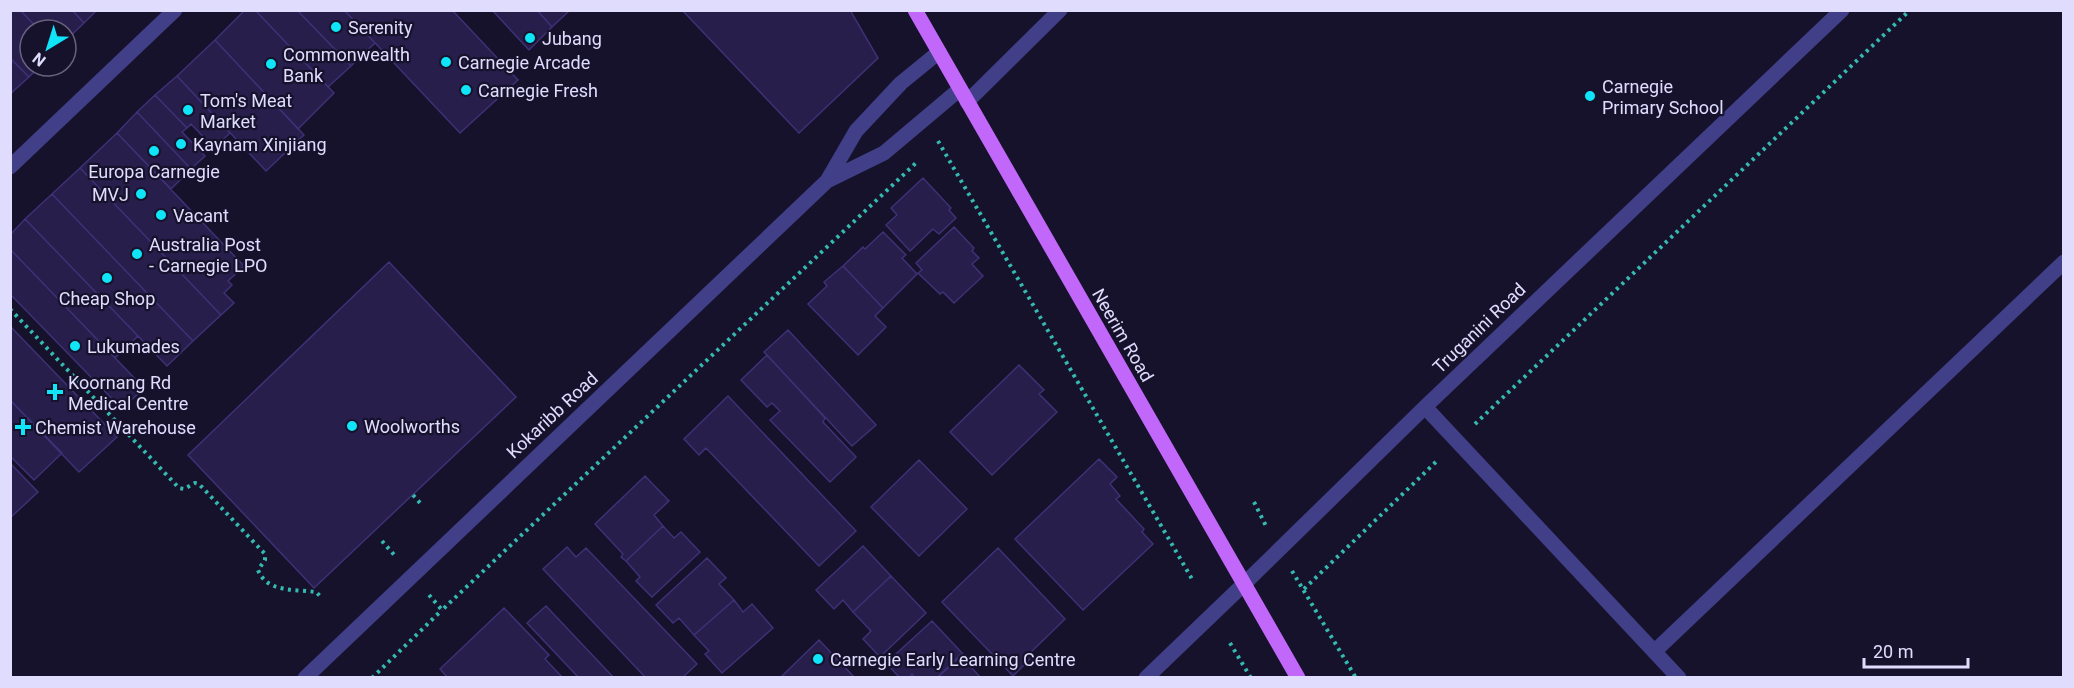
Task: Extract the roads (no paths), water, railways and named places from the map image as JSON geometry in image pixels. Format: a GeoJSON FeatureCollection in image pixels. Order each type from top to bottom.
{"type":"FeatureCollection","features":[{"type":"Feature","properties":{"kind":"main road","name":"Neerim Road"},"geometry":{"type":"LineString","coordinates":[[915,10],[1298,678]]}},
{"type":"Feature","properties":{"kind":"street"},"geometry":{"type":"LineString","coordinates":[[10,167],[175,10]]}},
{"type":"Feature","properties":{"kind":"street","name":"Kokaribb Road"},"geometry":{"type":"LineString","coordinates":[[305,678],[827,182],[884,153],[924,120],[963,96],[1060,10]]}},
{"type":"Feature","properties":{"kind":"street","name":"Truganini Road"},"geometry":{"type":"LineString","coordinates":[[1146,678],[1425,407],[1842,10]]}},
{"type":"Feature","properties":{"kind":"street","name":"Kokaribb Road"},"geometry":{"type":"LineString","coordinates":[[827,182],[856,131],[901,83],[939,52]]}},
{"type":"Feature","properties":{"kind":"street"},"geometry":{"type":"LineString","coordinates":[[1654,651],[2064,262]]}},
{"type":"Feature","properties":{"kind":"street"},"geometry":{"type":"LineString","coordinates":[[1425,407],[1679,678]]}},
{"type":"Feature","properties":{"kind":"place","name":"Serenity"},"geometry":{"type":"Point","coordinates":[336,27]}},
{"type":"Feature","properties":{"kind":"place","name":"Jubang"},"geometry":{"type":"Point","coordinates":[530,38]}},
{"type":"Feature","properties":{"kind":"place","name":"Carnegie Arcade"},"geometry":{"type":"Point","coordinates":[446,62]}},
{"type":"Feature","properties":{"kind":"place","name":"Commonwealth Bank"},"geometry":{"type":"Point","coordinates":[271,64]}},
{"type":"Feature","properties":{"kind":"place","name":"Carnegie Fresh"},"geometry":{"type":"Point","coordinates":[466,90]}},
{"type":"Feature","properties":{"kind":"place","name":"Carnegie Primary School"},"geometry":{"type":"Point","coordinates":[1590,96]}},
{"type":"Feature","properties":{"kind":"place","name":"Tom's Meat Market"},"geometry":{"type":"Point","coordinates":[188,110]}},
{"type":"Feature","properties":{"kind":"place","name":"Kaynam Xinjiang"},"geometry":{"type":"Point","coordinates":[181,144]}},
{"type":"Feature","properties":{"kind":"place","name":"Europa Carnegie"},"geometry":{"type":"Point","coordinates":[154,151]}},
{"type":"Feature","properties":{"kind":"place","name":"MVJ"},"geometry":{"type":"Point","coordinates":[141,194]}},
{"type":"Feature","properties":{"kind":"place","name":"Vacant"},"geometry":{"type":"Point","coordinates":[161,215]}},
{"type":"Feature","properties":{"kind":"place","name":"Australia Post - Carnegie LPO"},"geometry":{"type":"Point","coordinates":[137,254]}},
{"type":"Feature","properties":{"kind":"place","name":"Cheap Shop"},"geometry":{"type":"Point","coordinates":[107,278]}},
{"type":"Feature","properties":{"kind":"place","name":"Lukumades"},"geometry":{"type":"Point","coordinates":[75,346]}},
{"type":"Feature","properties":{"kind":"place","name":"Koornang Rd Medical Centre"},"geometry":{"type":"Point","coordinates":[55,392]}},
{"type":"Feature","properties":{"kind":"place","name":"Woolworths"},"geometry":{"type":"Point","coordinates":[352,426]}},
{"type":"Feature","properties":{"kind":"place","name":"Chemist Warehouse"},"geometry":{"type":"Point","coordinates":[23,427]}},
{"type":"Feature","properties":{"kind":"place","name":"Carnegie Early Learning Centre"},"geometry":{"type":"Point","coordinates":[818,659]}}]}
